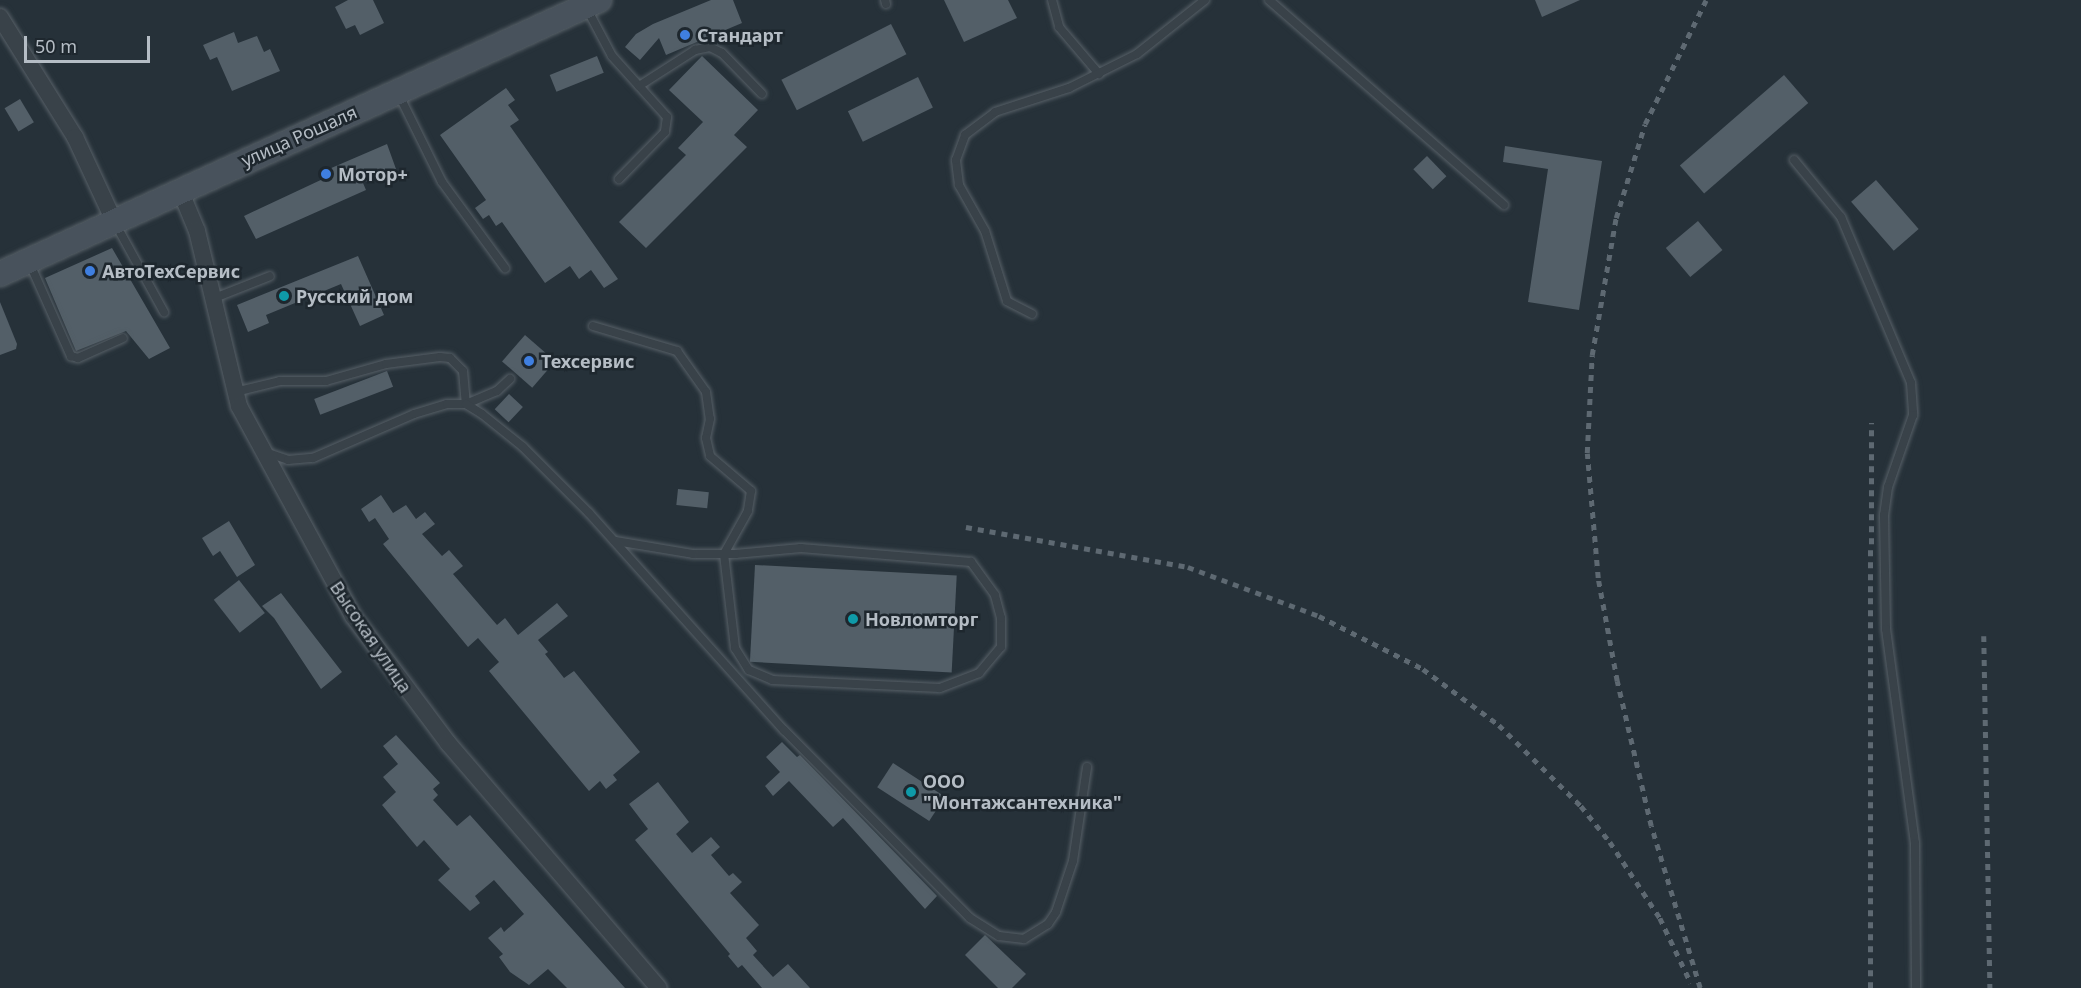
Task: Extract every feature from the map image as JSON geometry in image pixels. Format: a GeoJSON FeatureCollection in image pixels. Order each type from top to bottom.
{"type":"FeatureCollection","features":[{"type":"Feature","properties":{"kind":"main road","name":"улица Рошаля"},"geometry":{"type":"LineString","coordinates":[[0,274],[593,3]]}},
{"type":"Feature","properties":{"kind":"street"},"geometry":{"type":"LineString","coordinates":[[0,17],[75,137],[114,221]]}},
{"type":"Feature","properties":{"kind":"street","name":"Высокая улица"},"geometry":{"type":"LineString","coordinates":[[180,190],[197,231],[235,392],[255,440],[336,588],[374,646],[448,743],[659,988]]}},
{"type":"Feature","properties":{"kind":"lane"},"geometry":{"type":"LineString","coordinates":[[1052,0],[1059,27],[1099,74]]}},
{"type":"Feature","properties":{"kind":"lane"},"geometry":{"type":"LineString","coordinates":[[1032,314],[1012,306],[1004,294],[985,231],[959,185],[956,171],[959,148],[975,124],[995,112],[1099,74],[1163,37],[1205,0]]}},
{"type":"Feature","properties":{"kind":"lane"},"geometry":{"type":"LineString","coordinates":[[1269,0],[1504,206]]}},
{"type":"Feature","properties":{"kind":"lane"},"geometry":{"type":"LineString","coordinates":[[593,3],[612,57],[663,110],[668,126],[619,179]]}},
{"type":"Feature","properties":{"kind":"lane"},"geometry":{"type":"LineString","coordinates":[[639,86],[695,50],[710,47],[722,53],[762,94]]}},
{"type":"Feature","properties":{"kind":"lane"},"geometry":{"type":"LineString","coordinates":[[397,92],[442,182],[505,268]]}},
{"type":"Feature","properties":{"kind":"lane"},"geometry":{"type":"LineString","coordinates":[[1794,160],[1841,218],[1911,383],[1913,415],[1887,487],[1884,515],[1886,629],[1915,843],[1916,988]]}},
{"type":"Feature","properties":{"kind":"lane"},"geometry":{"type":"LineString","coordinates":[[114,221],[164,312]]}},
{"type":"Feature","properties":{"kind":"lane"},"geometry":{"type":"LineString","coordinates":[[29,260],[71,356],[78,358],[123,338]]}},
{"type":"Feature","properties":{"kind":"lane"},"geometry":{"type":"LineString","coordinates":[[212,299],[270,276]]}},
{"type":"Feature","properties":{"kind":"lane"},"geometry":{"type":"LineString","coordinates":[[593,326],[677,351],[700,380],[709,407],[706,438],[710,456],[748,484],[753,497],[724,554],[735,648],[742,664],[760,677],[940,688],[979,673],[1000,647],[1001,618],[995,595],[971,562],[801,548],[724,554],[670,552],[615,541]]}},
{"type":"Feature","properties":{"kind":"lane"},"geometry":{"type":"LineString","coordinates":[[235,392],[280,381],[326,381],[386,364],[440,357],[450,358],[463,371],[466,404],[523,447],[615,541],[784,730],[970,918],[999,936],[1024,939],[1047,924],[1056,912],[1073,861],[1087,767]]}},
{"type":"Feature","properties":{"kind":"lane"},"geometry":{"type":"LineString","coordinates":[[255,440],[276,457],[300,460],[330,452],[432,407],[466,404],[497,391],[510,379]]}},
{"type":"Feature","properties":{"kind":"building"},"geometry":{"type":"Polygon","coordinates":[[[348,0],[373,0],[384,23],[360,35],[355,25],[346,29],[335,7],[348,0]]]}},
{"type":"Feature","properties":{"kind":"building","name":"Стандарт"},"geometry":{"type":"Polygon","coordinates":[[[711,0],[733,0],[742,23],[666,55],[659,38],[640,60],[625,47],[636,34],[653,24],[711,0]]]}},
{"type":"Feature","properties":{"kind":"building"},"geometry":{"type":"Polygon","coordinates":[[[944,0],[1008,0],[1017,18],[964,42],[944,0]]]}},
{"type":"Feature","properties":{"kind":"building"},"geometry":{"type":"Polygon","coordinates":[[[1535,0],[1580,0],[1542,17],[1535,0]]]}},
{"type":"Feature","properties":{"kind":"building"},"geometry":{"type":"Polygon","coordinates":[[[891,24],[906,54],[797,110],[781,80],[891,24]]]}},
{"type":"Feature","properties":{"kind":"building"},"geometry":{"type":"Polygon","coordinates":[[[234,32],[238,43],[257,36],[264,52],[270,49],[280,71],[232,91],[217,57],[210,60],[203,45],[234,32]]]}},
{"type":"Feature","properties":{"kind":"building"},"geometry":{"type":"Polygon","coordinates":[[[597,56],[604,73],[556,92],[550,75],[597,56]]]}},
{"type":"Feature","properties":{"kind":"building"},"geometry":{"type":"Polygon","coordinates":[[[702,56],[758,110],[734,135],[747,147],[646,248],[619,222],[686,155],[678,148],[703,122],[669,90],[702,56]]]}},
{"type":"Feature","properties":{"kind":"building"},"geometry":{"type":"Polygon","coordinates":[[[1784,75],[1808,103],[1704,193],[1680,166],[1784,75]]]}},
{"type":"Feature","properties":{"kind":"building"},"geometry":{"type":"Polygon","coordinates":[[[918,77],[933,108],[863,142],[848,111],[918,77]]]}},
{"type":"Feature","properties":{"kind":"building"},"geometry":{"type":"Polygon","coordinates":[[[506,88],[515,100],[508,105],[519,120],[510,126],[618,279],[604,288],[591,270],[579,279],[570,266],[545,283],[502,222],[496,226],[489,215],[483,219],[475,208],[486,200],[440,135],[506,88]]]}},
{"type":"Feature","properties":{"kind":"building"},"geometry":{"type":"Polygon","coordinates":[[[20,99],[34,122],[18,131],[5,108],[20,99]]]}},
{"type":"Feature","properties":{"kind":"building"},"geometry":{"type":"Polygon","coordinates":[[[387,144],[396,169],[363,183],[366,190],[256,239],[244,216],[325,178],[322,172],[387,144]]]}},
{"type":"Feature","properties":{"kind":"building"},"geometry":{"type":"Polygon","coordinates":[[[1505,146],[1602,161],[1579,310],[1528,302],[1548,169],[1503,162],[1505,146]]]}},
{"type":"Feature","properties":{"kind":"building"},"geometry":{"type":"Polygon","coordinates":[[[1427,156],[1446,176],[1433,189],[1413,169],[1427,156]]]}},
{"type":"Feature","properties":{"kind":"building"},"geometry":{"type":"Polygon","coordinates":[[[1876,180],[1919,229],[1894,251],[1851,202],[1876,180]]]}},
{"type":"Feature","properties":{"kind":"building"},"geometry":{"type":"Polygon","coordinates":[[[1698,221],[1722,250],[1690,277],[1666,248],[1698,221]]]}},
{"type":"Feature","properties":{"kind":"building"},"geometry":{"type":"Polygon","coordinates":[[[112,248],[170,348],[149,359],[126,331],[76,351],[45,278],[112,248]]]}},
{"type":"Feature","properties":{"kind":"building"},"geometry":{"type":"Polygon","coordinates":[[[358,256],[384,315],[360,326],[341,284],[266,315],[269,323],[248,332],[237,305],[358,256]]]}},
{"type":"Feature","properties":{"kind":"building"},"geometry":{"type":"Polygon","coordinates":[[[0,302],[17,344],[16,349],[0,355],[0,302]]]}},
{"type":"Feature","properties":{"kind":"building","name":"Техсервис"},"geometry":{"type":"Polygon","coordinates":[[[525,335],[555,361],[532,388],[502,361],[525,335]]]}},
{"type":"Feature","properties":{"kind":"building"},"geometry":{"type":"Polygon","coordinates":[[[387,371],[393,387],[320,415],[314,399],[387,371]]]}},
{"type":"Feature","properties":{"kind":"building"},"geometry":{"type":"Polygon","coordinates":[[[509,394],[523,407],[509,422],[495,409],[509,394]]]}},
{"type":"Feature","properties":{"kind":"building"},"geometry":{"type":"Polygon","coordinates":[[[678,489],[709,492],[707,508],[676,505],[678,489]]]}},
{"type":"Feature","properties":{"kind":"building"},"geometry":{"type":"Polygon","coordinates":[[[381,495],[393,513],[406,505],[416,519],[425,512],[435,524],[422,534],[442,556],[449,550],[463,566],[453,574],[497,625],[505,618],[518,635],[557,603],[568,616],[538,640],[548,652],[545,654],[564,678],[574,671],[640,752],[613,775],[617,780],[606,789],[600,781],[589,791],[489,671],[499,662],[478,638],[468,647],[383,544],[389,539],[375,518],[369,522],[361,509],[381,495]]]}},
{"type":"Feature","properties":{"kind":"building"},"geometry":{"type":"Polygon","coordinates":[[[229,521],[255,565],[237,577],[220,551],[213,556],[202,538],[229,521]]]}},
{"type":"Feature","properties":{"kind":"building","name":"Новломторг"},"geometry":{"type":"Polygon","coordinates":[[[755,565],[957,576],[952,672],[750,662],[755,565]]]}},
{"type":"Feature","properties":{"kind":"building"},"geometry":{"type":"Polygon","coordinates":[[[239,580],[265,613],[240,633],[214,600],[239,580]]]}},
{"type":"Feature","properties":{"kind":"building"},"geometry":{"type":"Polygon","coordinates":[[[281,593],[342,672],[321,689],[274,618],[262,606],[281,593]]]}},
{"type":"Feature","properties":{"kind":"building"},"geometry":{"type":"Polygon","coordinates":[[[396,735],[440,783],[433,789],[438,795],[433,800],[457,826],[470,815],[625,988],[567,988],[548,969],[529,985],[510,972],[499,957],[503,954],[488,938],[501,927],[504,932],[524,914],[494,880],[475,896],[480,903],[470,911],[438,880],[450,869],[424,840],[417,847],[382,805],[396,792],[383,777],[398,764],[383,746],[396,735]]]}},
{"type":"Feature","properties":{"kind":"building"},"geometry":{"type":"Polygon","coordinates":[[[782,742],[797,757],[800,755],[937,896],[925,909],[843,818],[833,827],[789,781],[773,796],[765,786],[780,772],[766,757],[782,742]]]}},
{"type":"Feature","properties":{"kind":"building","name":"ООО \"Монтажсантехника\""},"geometry":{"type":"Polygon","coordinates":[[[893,763],[945,797],[929,821],[877,787],[893,763]]]}},
{"type":"Feature","properties":{"kind":"building"},"geometry":{"type":"Polygon","coordinates":[[[658,782],[689,822],[676,834],[692,853],[711,837],[720,847],[711,855],[729,876],[733,873],[742,882],[730,893],[759,925],[746,938],[757,951],[753,955],[773,977],[788,964],[810,988],[762,988],[742,965],[738,968],[728,956],[730,954],[635,840],[648,829],[629,804],[658,782]]]}},
{"type":"Feature","properties":{"kind":"building"},"geometry":{"type":"Polygon","coordinates":[[[985,935],[1026,974],[1012,988],[998,988],[965,955],[985,935]]]}},
{"type":"Feature","properties":{"kind":"railway"},"geometry":{"type":"LineString","coordinates":[[1700,988],[1651,826],[1617,681],[1598,578],[1587,453],[1592,355],[1616,218],[1645,124],[1706,0]]}},
{"type":"Feature","properties":{"kind":"railway"},"geometry":{"type":"LineString","coordinates":[[1870,988],[1871,423]]}},
{"type":"Feature","properties":{"kind":"railway"},"geometry":{"type":"LineString","coordinates":[[966,527],[1188,567],[1319,616],[1423,669],[1499,725],[1581,806],[1610,842],[1660,918],[1691,983]]}},
{"type":"Feature","properties":{"kind":"railway"},"geometry":{"type":"LineString","coordinates":[[1984,636],[1990,988]]}},
{"type":"Feature","properties":{"kind":"place","name":"Стандарт"},"geometry":{"type":"Point","coordinates":[685,35]}},
{"type":"Feature","properties":{"kind":"place","name":"Мотор+"},"geometry":{"type":"Point","coordinates":[326,174]}},
{"type":"Feature","properties":{"kind":"place","name":"АвтоТехСервис"},"geometry":{"type":"Point","coordinates":[90,271]}},
{"type":"Feature","properties":{"kind":"place","name":"Русский дом"},"geometry":{"type":"Point","coordinates":[284,296]}},
{"type":"Feature","properties":{"kind":"place","name":"Техсервис"},"geometry":{"type":"Point","coordinates":[529,361]}},
{"type":"Feature","properties":{"kind":"place","name":"Новломторг"},"geometry":{"type":"Point","coordinates":[853,619]}},
{"type":"Feature","properties":{"kind":"place","name":"ООО \"Монтажсантехника\""},"geometry":{"type":"Point","coordinates":[911,792]}}]}
